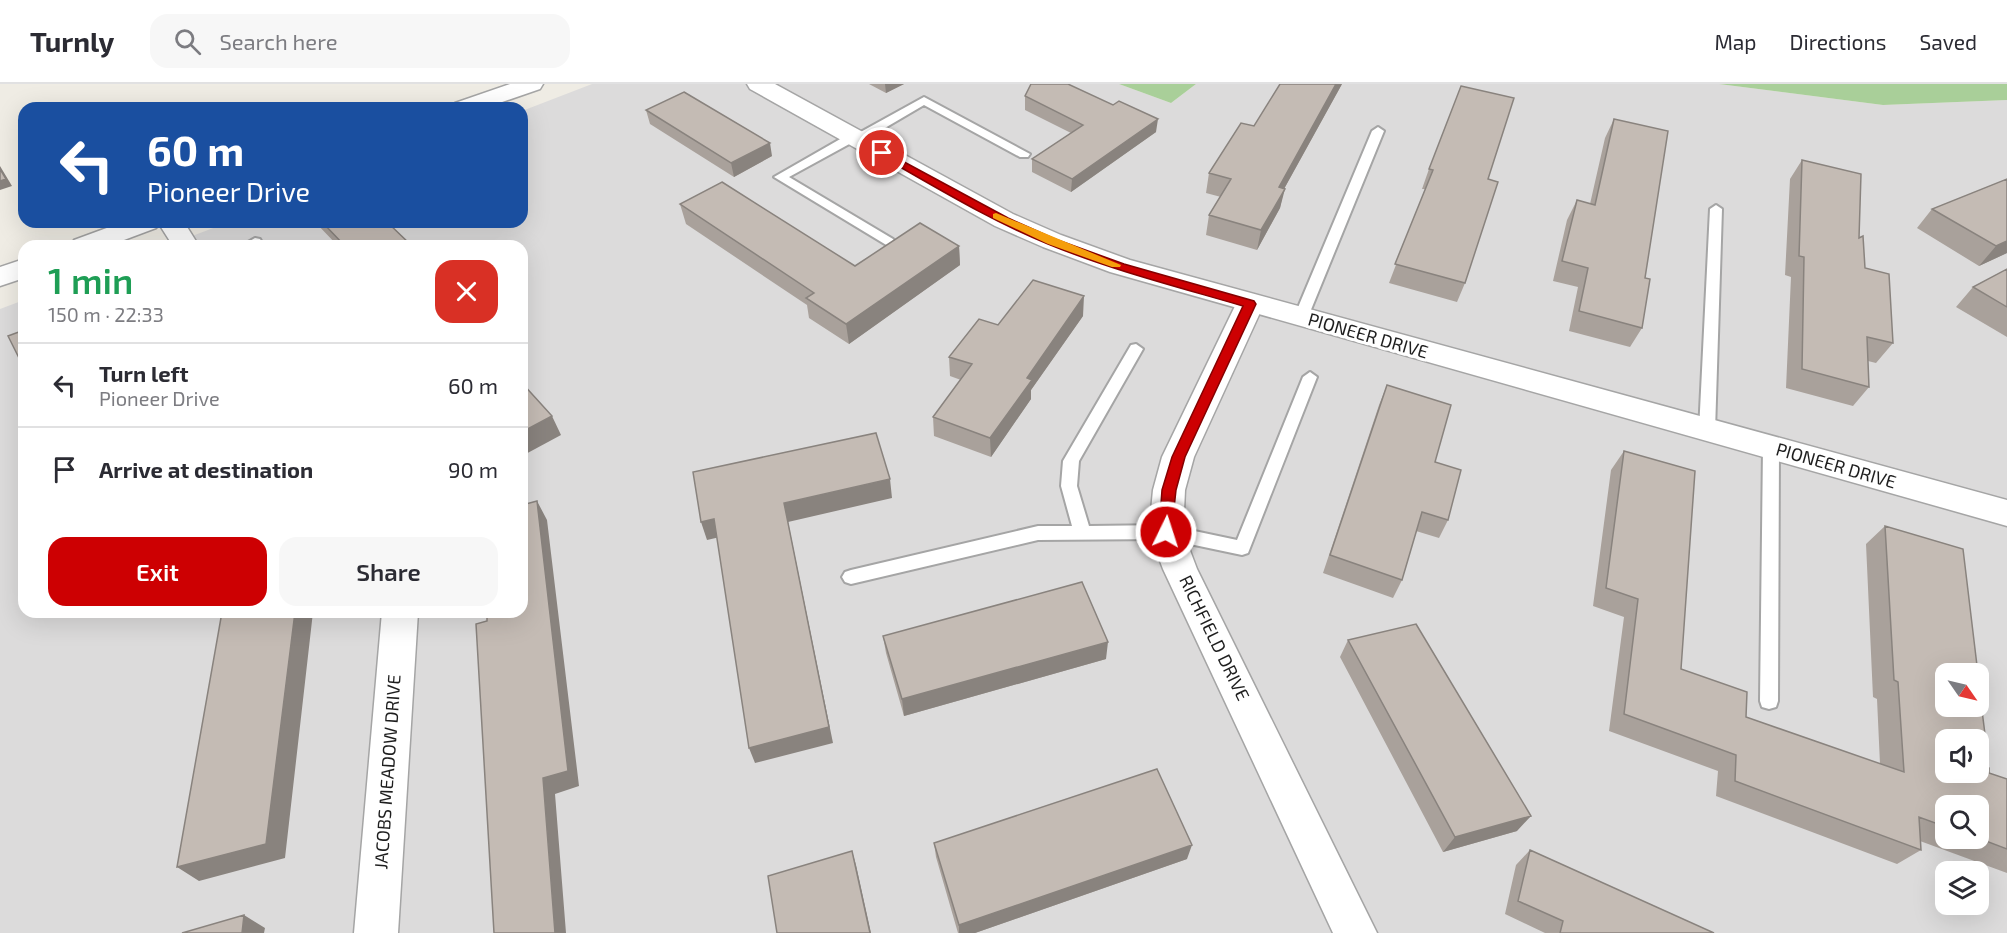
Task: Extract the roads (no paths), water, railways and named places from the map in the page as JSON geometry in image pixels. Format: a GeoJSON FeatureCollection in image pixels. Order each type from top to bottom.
{"type":"FeatureCollection","features":[{"type":"Feature","properties":{"kind":"street"},"geometry":{"type":"LineString","coordinates":[[480,102],[532,84]]}},
{"type":"Feature","properties":{"kind":"street","name":"PIONEER DRIVE"},"geometry":{"type":"LineString","coordinates":[[758,84],[996,216],[1052,242],[1120,266],[2007,513]]}},
{"type":"Feature","properties":{"kind":"street"},"geometry":{"type":"LineString","coordinates":[[99,240],[131,228]]}},
{"type":"Feature","properties":{"kind":"street"},"geometry":{"type":"LineString","coordinates":[[0,277],[18,270]]}},
{"type":"Feature","properties":{"kind":"street","name":"RICHFIELD DRIVE"},"geometry":{"type":"LineString","coordinates":[[1250,304],[1178,457],[1169,490],[1166,532],[1180,568],[1351,932]]}},
{"type":"Feature","properties":{"kind":"street","name":"JACOBS MEADOW DRIVE"},"geometry":{"type":"LineString","coordinates":[[376,933],[400,618]]}},
{"type":"Feature","properties":{"kind":"lane"},"geometry":{"type":"LineString","coordinates":[[888,242],[780,177],[924,100],[1024,154]]}},
{"type":"Feature","properties":{"kind":"lane"},"geometry":{"type":"LineString","coordinates":[[1301,317],[1378,131]]}},
{"type":"Feature","properties":{"kind":"lane"},"geometry":{"type":"LineString","coordinates":[[1707,430],[1716,208]]}},
{"type":"Feature","properties":{"kind":"lane"},"geometry":{"type":"LineString","coordinates":[[1082,532],[1069,486],[1071,461],[1136,350]]}},
{"type":"Feature","properties":{"kind":"lane"},"geometry":{"type":"LineString","coordinates":[[851,577],[1038,533],[1166,532],[1242,548],[1310,377]]}},
{"type":"Feature","properties":{"kind":"lane"},"geometry":{"type":"LineString","coordinates":[[1769,701],[1771,448]]}}]}
